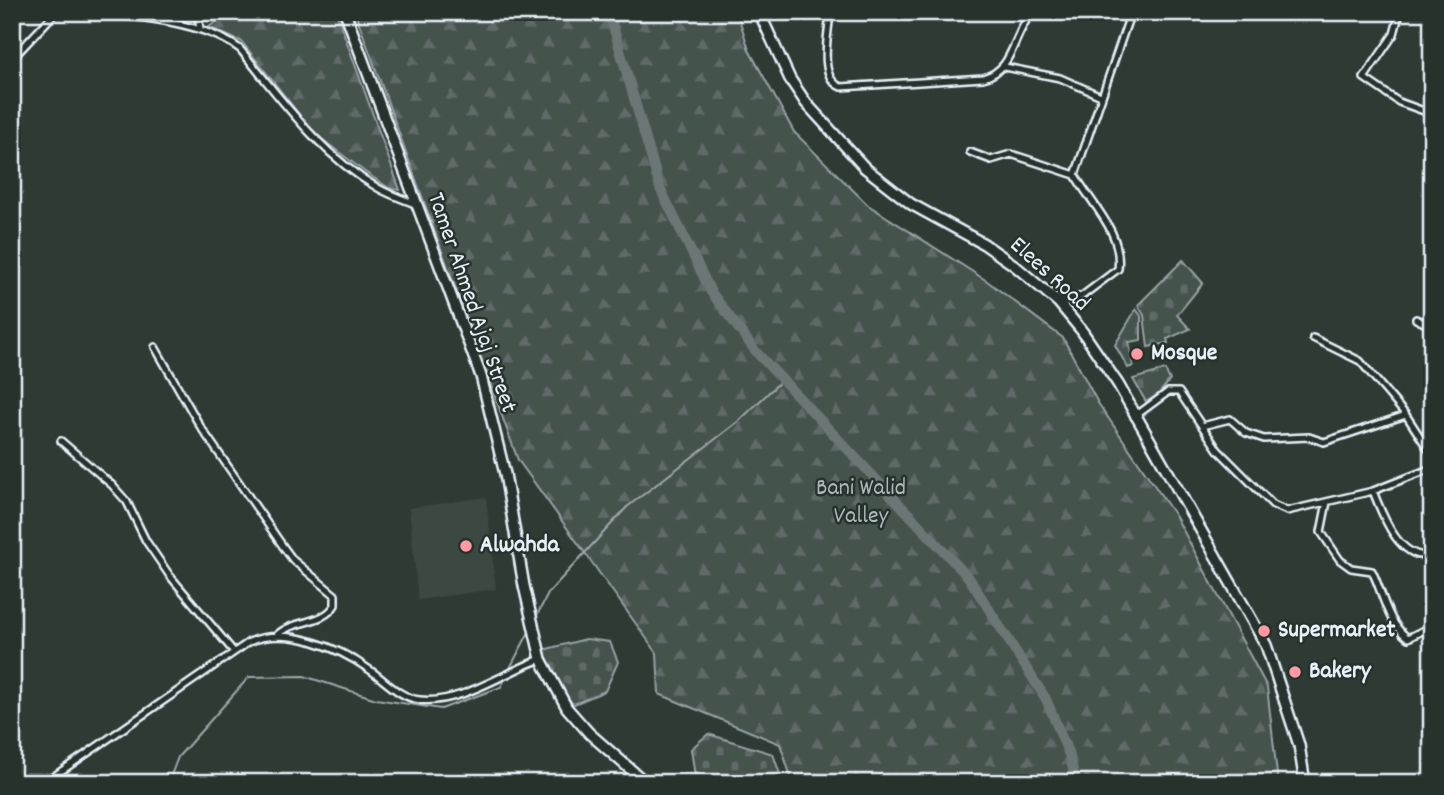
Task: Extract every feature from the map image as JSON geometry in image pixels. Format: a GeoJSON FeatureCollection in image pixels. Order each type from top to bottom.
{"type":"FeatureCollection","features":[{"type":"Feature","properties":{"kind":"main road","name":"Tamer Ahmed Ajaj Street"},"geometry":{"type":"LineString","coordinates":[[345,12],[481,376],[493,421],[524,586],[541,659],[567,709],[646,783]]}},
{"type":"Feature","properties":{"kind":"main road","name":"Elees Road"},"geometry":{"type":"LineString","coordinates":[[759,12],[790,79],[806,103],[865,168],[911,204],[984,244],[1058,302],[1101,358],[1266,645],[1299,745],[1306,783]]}},
{"type":"Feature","properties":{"kind":"street"},"geometry":{"type":"LineString","coordinates":[[12,59],[57,12],[101,13],[200,27],[240,49],[304,130],[323,146],[375,187],[418,205]]}},
{"type":"Feature","properties":{"kind":"street"},"geometry":{"type":"LineString","coordinates":[[197,12],[200,27]]}},
{"type":"Feature","properties":{"kind":"street"},"geometry":{"type":"LineString","coordinates":[[830,12],[828,74],[834,85],[841,87],[983,78],[998,74],[1005,67],[1017,34],[1032,12]]}},
{"type":"Feature","properties":{"kind":"street"},"geometry":{"type":"LineString","coordinates":[[1075,175],[1131,12]]}},
{"type":"Feature","properties":{"kind":"street"},"geometry":{"type":"LineString","coordinates":[[1400,12],[1394,34],[1364,78],[1399,103],[1432,114]]}},
{"type":"Feature","properties":{"kind":"street"},"geometry":{"type":"LineString","coordinates":[[1005,67],[1060,78],[1101,96]]}},
{"type":"Feature","properties":{"kind":"street"},"geometry":{"type":"LineString","coordinates":[[970,152],[991,160],[1011,154],[1075,175],[1099,208],[1116,248],[1119,264],[1115,273],[1098,287],[1082,296],[1058,302]]}},
{"type":"Feature","properties":{"kind":"street"},"geometry":{"type":"LineString","coordinates":[[1416,319],[1432,327]]}},
{"type":"Feature","properties":{"kind":"street"},"geometry":{"type":"LineString","coordinates":[[1313,338],[1360,361],[1406,415],[1432,455]]}},
{"type":"Feature","properties":{"kind":"street"},"geometry":{"type":"LineString","coordinates":[[155,347],[200,426],[282,545],[293,560],[335,595],[335,605],[327,614],[291,625],[278,635]]}},
{"type":"Feature","properties":{"kind":"street"},"geometry":{"type":"LineString","coordinates":[[1134,417],[1168,392],[1175,390],[1182,394],[1218,450],[1279,509],[1297,510],[1373,491],[1432,468]]}},
{"type":"Feature","properties":{"kind":"street"},"geometry":{"type":"LineString","coordinates":[[1202,426],[1230,419],[1246,433],[1264,439],[1309,437],[1324,442],[1406,415]]}},
{"type":"Feature","properties":{"kind":"street"},"geometry":{"type":"LineString","coordinates":[[1424,442],[1432,437]]}},
{"type":"Feature","properties":{"kind":"street"},"geometry":{"type":"LineString","coordinates":[[61,441],[112,485],[127,502],[146,541],[170,576],[234,652]]}},
{"type":"Feature","properties":{"kind":"street"},"geometry":{"type":"LineString","coordinates":[[1373,491],[1392,535],[1415,552],[1424,556],[1432,555]]}},
{"type":"Feature","properties":{"kind":"street"},"geometry":{"type":"LineString","coordinates":[[1327,502],[1321,532],[1340,560],[1351,568],[1372,571],[1382,599],[1401,633],[1408,638],[1432,626]]}},
{"type":"Feature","properties":{"kind":"street"},"geometry":{"type":"LineString","coordinates":[[44,783],[234,652],[264,636],[278,635],[302,640],[360,664],[402,694],[420,701],[465,694],[509,671],[541,659]]}},
{"type":"Feature","properties":{"kind":"shaded area"},"geometry":{"type":"Polygon","coordinates":[[[486,497],[496,589],[418,600],[409,508],[486,497]]]}},
{"type":"Feature","properties":{"kind":"green space"},"geometry":{"type":"Polygon","coordinates":[[[223,12],[336,12],[400,190],[389,188],[314,133],[242,42],[209,27],[223,17],[223,12]]]}},
{"type":"Feature","properties":{"kind":"green space","name":"Bani Walid Valley"},"geometry":{"type":"Polygon","coordinates":[[[355,12],[737,12],[749,50],[794,132],[868,205],[987,281],[1063,338],[1098,403],[1176,517],[1267,687],[1278,783],[793,783],[780,744],[659,694],[657,653],[518,460],[355,12]]]}},
{"type":"Feature","properties":{"kind":"green space"},"geometry":{"type":"Polygon","coordinates":[[[1183,260],[1203,283],[1177,315],[1190,329],[1167,339],[1168,343],[1148,347],[1144,315],[1138,305],[1183,260]]]}},
{"type":"Feature","properties":{"kind":"green space"},"geometry":{"type":"Polygon","coordinates":[[[1136,309],[1141,316],[1141,340],[1129,342],[1133,366],[1128,368],[1115,345],[1136,309]]]}},
{"type":"Feature","properties":{"kind":"green space"},"geometry":{"type":"Polygon","coordinates":[[[1165,370],[1170,380],[1157,396],[1146,402],[1133,379],[1165,370]]]}},
{"type":"Feature","properties":{"kind":"green space"},"geometry":{"type":"Polygon","coordinates":[[[586,639],[610,642],[618,662],[605,691],[574,704],[565,698],[543,650],[586,639]]]}},
{"type":"Feature","properties":{"kind":"green space"},"geometry":{"type":"Polygon","coordinates":[[[708,734],[773,754],[783,783],[696,783],[691,749],[708,734]]]}},
{"type":"Feature","properties":{"kind":"waterway","name":"Bani Walid Valley"},"geometry":{"type":"LineString","coordinates":[[609,12],[660,188],[711,292],[757,353],[969,578],[1046,699],[1070,757],[1076,783]]}},
{"type":"Feature","properties":{"kind":"waterway"},"geometry":{"type":"LineString","coordinates":[[536,617],[549,592],[627,507],[739,421],[782,380]]}},
{"type":"Feature","properties":{"kind":"waterway"},"geometry":{"type":"LineString","coordinates":[[509,670],[529,632]]}},
{"type":"Feature","properties":{"kind":"waterway"},"geometry":{"type":"LineString","coordinates":[[168,783],[178,757],[249,677],[304,676],[376,699],[441,709],[501,687],[505,679]]}},
{"type":"Feature","properties":{"kind":"place","name":"Mosque"},"geometry":{"type":"Point","coordinates":[1137,354]}},
{"type":"Feature","properties":{"kind":"place","name":"Alwahda"},"geometry":{"type":"Point","coordinates":[466,546]}},
{"type":"Feature","properties":{"kind":"place","name":"Supermarket"},"geometry":{"type":"Point","coordinates":[1264,631]}},
{"type":"Feature","properties":{"kind":"place","name":"Bakery"},"geometry":{"type":"Point","coordinates":[1295,672]}}]}
